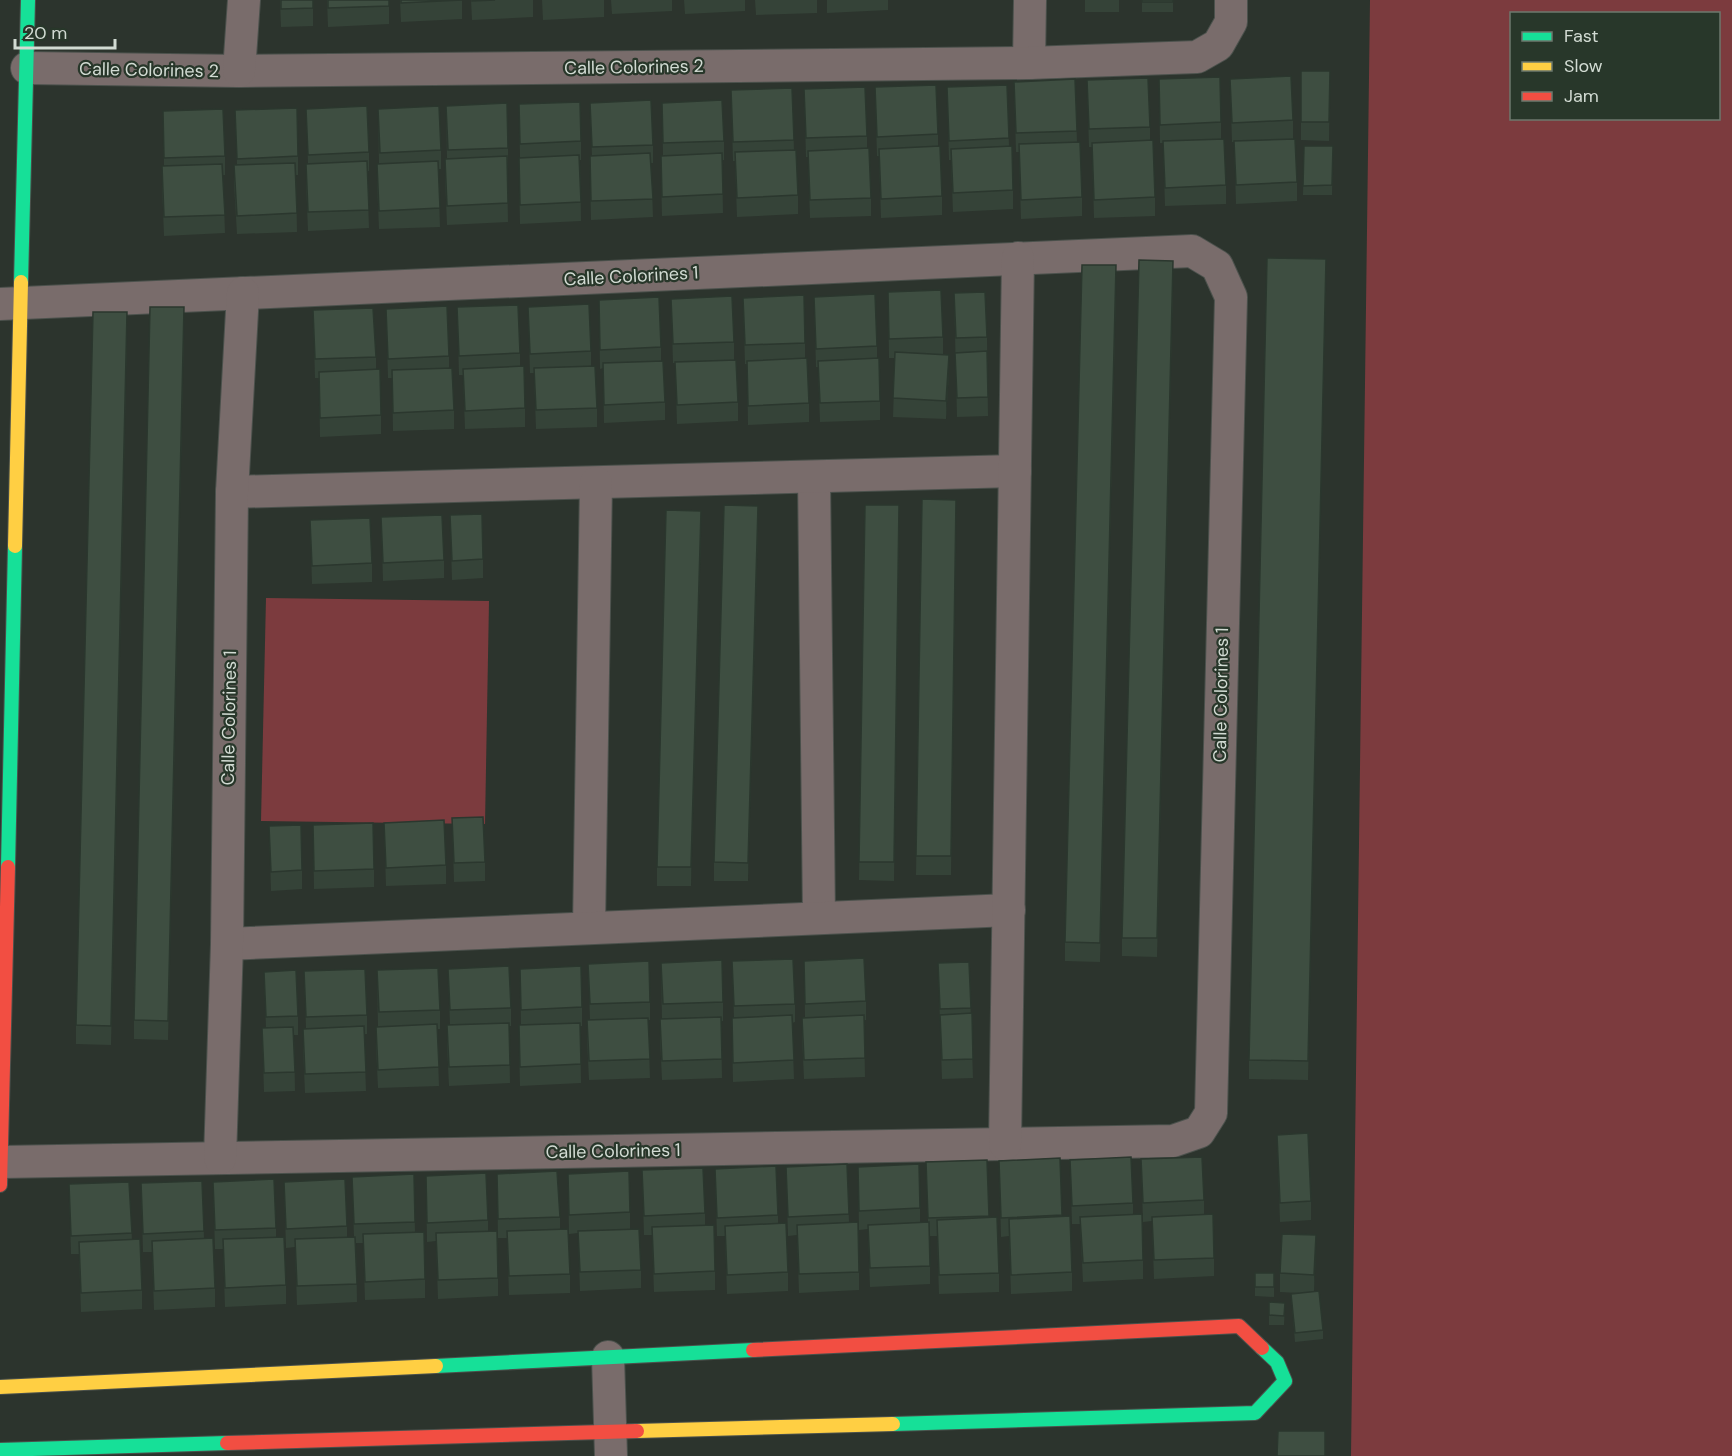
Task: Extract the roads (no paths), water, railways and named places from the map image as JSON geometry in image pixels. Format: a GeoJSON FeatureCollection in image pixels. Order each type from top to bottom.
{"type":"FeatureCollection","features":[{"type":"Feature","properties":{"kind":"street"},"geometry":{"type":"LineString","coordinates":[[0,1185],[10,304],[27,68],[28,0]]}},
{"type":"Feature","properties":{"kind":"street","name":"Calle Colorines 2"},"geometry":{"type":"LineString","coordinates":[[239,71],[244,0]]}},
{"type":"Feature","properties":{"kind":"street"},"geometry":{"type":"LineString","coordinates":[[1029,63],[1030,0]]}},
{"type":"Feature","properties":{"kind":"street","name":"Calle Colorines 2"},"geometry":{"type":"LineString","coordinates":[[27,68],[239,71],[1029,63],[1197,57],[1218,45],[1231,22],[1232,0]]}},
{"type":"Feature","properties":{"kind":"street","name":"Calle Colorines 1"},"geometry":{"type":"LineString","coordinates":[[1,1162],[1173,1141],[1198,1132],[1211,1113],[1231,297],[1217,266],[1192,251],[10,304]]}},
{"type":"Feature","properties":{"kind":"street"},"geometry":{"type":"LineString","coordinates":[[1005,1144],[1018,258]]}},
{"type":"Feature","properties":{"kind":"street","name":"Calle Colorines 1"},"geometry":{"type":"LineString","coordinates":[[220,1158],[227,944],[232,492],[243,293]]}},
{"type":"Feature","properties":{"kind":"street"},"geometry":{"type":"LineString","coordinates":[[232,492],[1015,471]]}},
{"type":"Feature","properties":{"kind":"street"},"geometry":{"type":"LineString","coordinates":[[814,477],[819,918]]}},
{"type":"Feature","properties":{"kind":"street"},"geometry":{"type":"LineString","coordinates":[[589,928],[596,483]]}},
{"type":"Feature","properties":{"kind":"street"},"geometry":{"type":"LineString","coordinates":[[227,944],[1009,910]]}},
{"type":"Feature","properties":{"kind":"street"},"geometry":{"type":"LineString","coordinates":[[0,1387],[1239,1326],[1277,1362],[1285,1381],[1255,1413],[610,1444],[0,1450]]}},
{"type":"Feature","properties":{"kind":"street"},"geometry":{"type":"LineString","coordinates":[[608,1357],[610,1444]]}}]}
